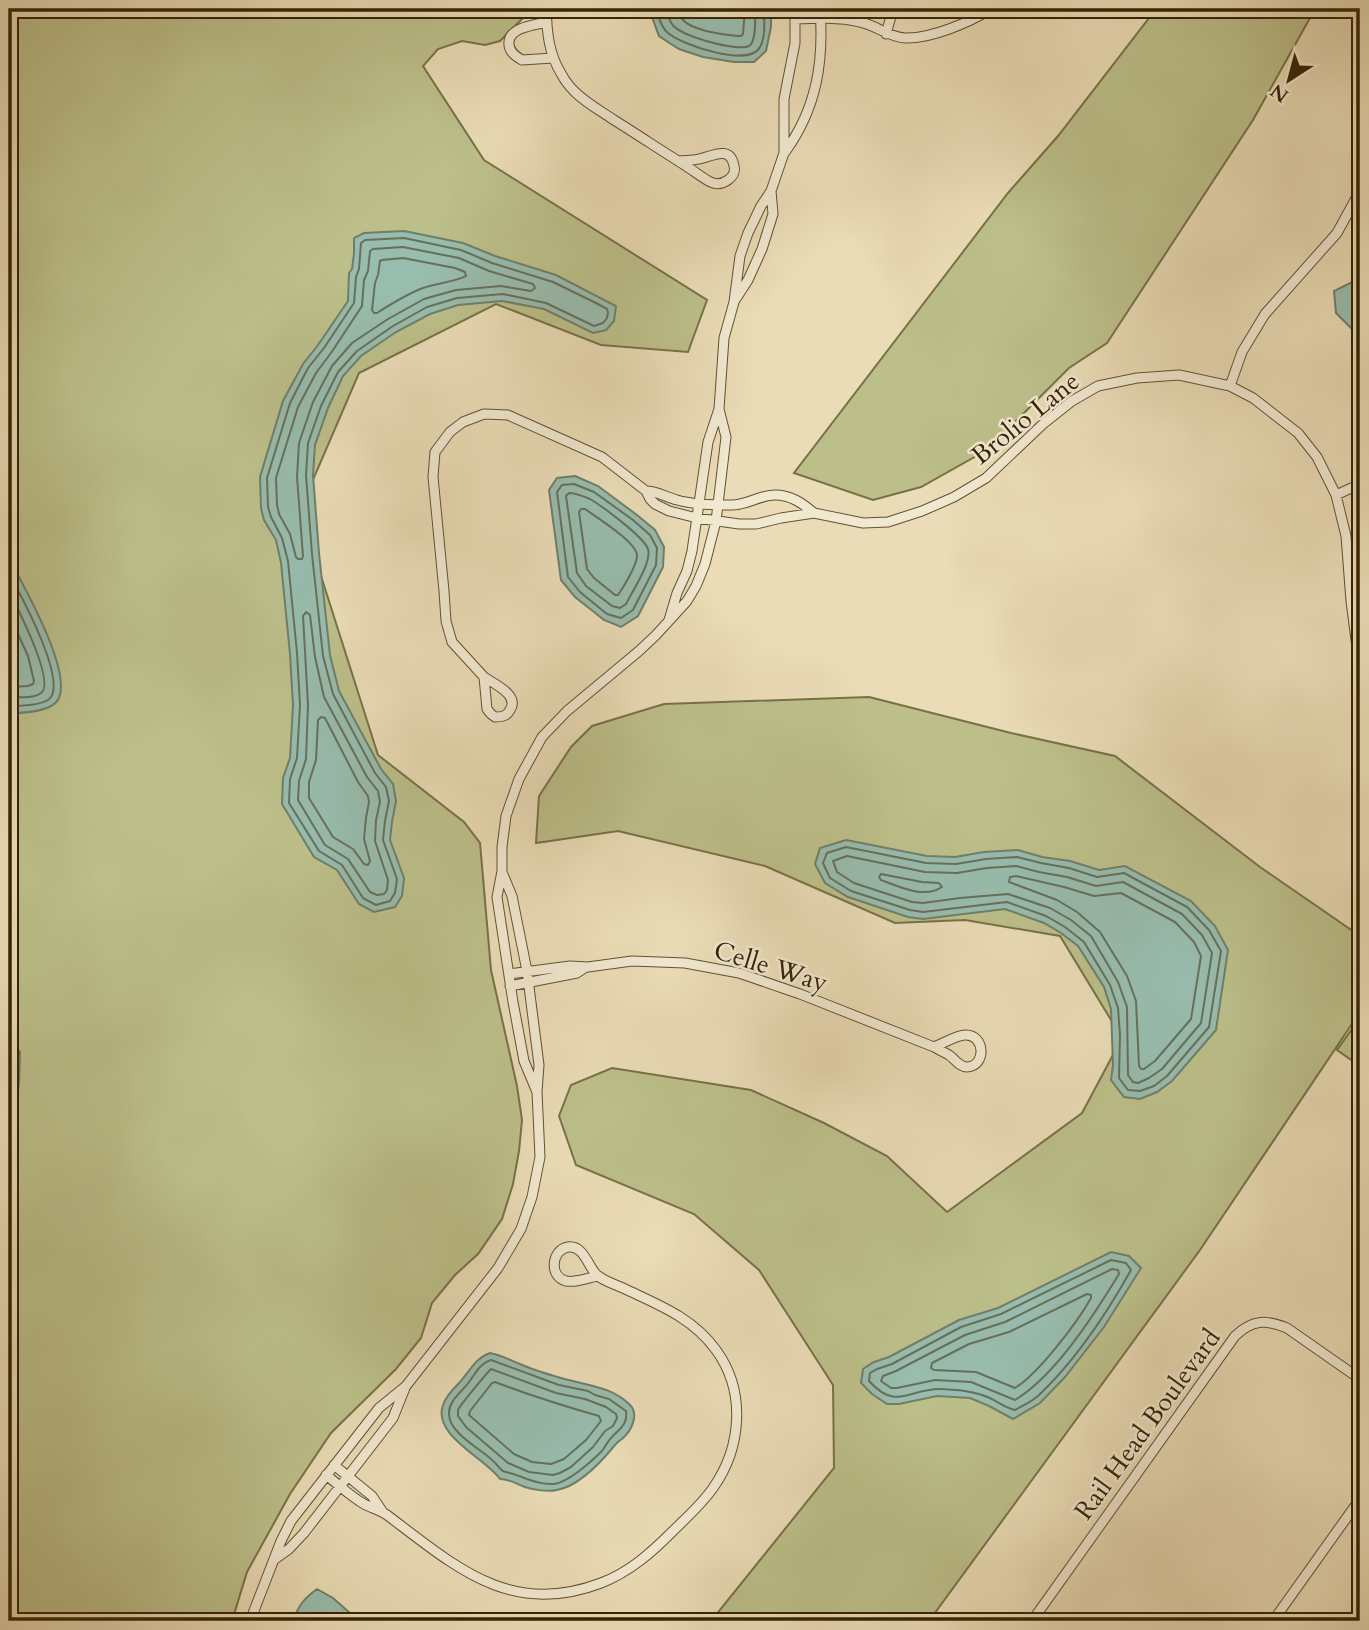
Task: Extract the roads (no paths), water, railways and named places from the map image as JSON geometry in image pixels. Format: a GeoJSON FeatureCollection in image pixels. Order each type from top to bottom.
{"type":"FeatureCollection","features":[{"type":"Feature","properties":{"kind":"street"},"geometry":{"type":"LineString","coordinates":[[546,9],[547,38],[553,58],[576,93],[678,161],[713,183],[730,179],[734,170],[731,159],[720,153],[697,160],[678,161]]}},
{"type":"Feature","properties":{"kind":"street"},"geometry":{"type":"LineString","coordinates":[[669,620],[692,551],[708,442],[719,409],[724,338],[734,302],[740,256],[748,233],[771,191],[784,153],[784,99],[795,43],[796,9]]}},
{"type":"Feature","properties":{"kind":"street"},"geometry":{"type":"LineString","coordinates":[[886,34],[893,9]]}},
{"type":"Feature","properties":{"kind":"street"},"geometry":{"type":"LineString","coordinates":[[795,19],[821,13],[861,22],[886,34],[905,38],[934,33],[975,19],[991,9]]}},
{"type":"Feature","properties":{"kind":"street"},"geometry":{"type":"LineString","coordinates":[[784,153],[807,116],[815,91],[821,55],[821,13]]}},
{"type":"Feature","properties":{"kind":"street"},"geometry":{"type":"LineString","coordinates":[[547,22],[514,32],[508,45],[522,60],[553,58]]}},
{"type":"Feature","properties":{"kind":"street"},"geometry":{"type":"LineString","coordinates":[[734,302],[762,250],[773,214],[771,191]]}},
{"type":"Feature","properties":{"kind":"street"},"geometry":{"type":"LineString","coordinates":[[1230,386],[1242,352],[1265,314],[1337,233],[1360,191]]}},
{"type":"Feature","properties":{"kind":"street","name":"Brolio Lane"},"geometry":{"type":"LineString","coordinates":[[484,677],[452,642],[446,621],[433,477],[435,452],[450,432],[463,422],[484,414],[508,415],[602,457],[646,491],[650,499],[661,508],[697,518],[756,524],[814,513],[863,523],[888,522],[943,502],[986,478],[1042,424],[1072,401],[1098,386],[1137,378],[1179,375],[1230,386],[1252,398],[1298,433],[1317,457],[1336,495],[1346,536],[1350,601],[1360,671]]}},
{"type":"Feature","properties":{"kind":"street"},"geometry":{"type":"LineString","coordinates":[[537,1092],[524,1061],[498,897],[506,816],[519,779],[542,737],[567,711],[639,651],[687,601],[696,586],[705,564],[716,521],[726,436],[719,409]]}},
{"type":"Feature","properties":{"kind":"street"},"geometry":{"type":"LineString","coordinates":[[1336,495],[1360,484]]}},
{"type":"Feature","properties":{"kind":"street","name":"Brolio Lane"},"geometry":{"type":"LineString","coordinates":[[646,491],[654,491],[677,500],[718,504],[744,504],[775,495],[801,502],[814,513]]}},
{"type":"Feature","properties":{"kind":"street"},"geometry":{"type":"LineString","coordinates":[[253,1618],[290,1521],[379,1408],[406,1386],[498,1268],[533,1197],[540,1157],[537,1092],[539,1065],[527,971],[512,895],[502,871]]}},
{"type":"Feature","properties":{"kind":"street","name":"Celle Way"},"geometry":{"type":"LineString","coordinates":[[509,974],[632,961],[685,963],[739,973],[800,994],[934,1047],[965,1067],[974,1064],[982,1051],[980,1043],[965,1035],[934,1047]]}},
{"type":"Feature","properties":{"kind":"street","name":"Celle Way"},"geometry":{"type":"LineString","coordinates":[[510,986],[577,973],[588,967]]}},
{"type":"Feature","properties":{"kind":"street"},"geometry":{"type":"LineString","coordinates":[[326,1475],[364,1504],[383,1512],[445,1560],[480,1580],[512,1590],[559,1593],[601,1583],[627,1571],[647,1556],[703,1501],[723,1471],[733,1447],[737,1409],[725,1364],[708,1339],[685,1318],[597,1276],[585,1256],[572,1247],[566,1247],[553,1262],[558,1277],[569,1282],[597,1276]]}},
{"type":"Feature","properties":{"kind":"street","name":"Rail Head Boulevard"},"geometry":{"type":"LineString","coordinates":[[1032,1621],[1235,1336],[1243,1329],[1265,1322],[1287,1328],[1360,1379]]}},
{"type":"Feature","properties":{"kind":"street"},"geometry":{"type":"LineString","coordinates":[[275,1559],[304,1533],[393,1418],[406,1386]]}},
{"type":"Feature","properties":{"kind":"street"},"geometry":{"type":"LineString","coordinates":[[334,1465],[372,1496],[383,1512]]}},
{"type":"Feature","properties":{"kind":"street"},"geometry":{"type":"LineString","coordinates":[[1273,1621],[1360,1499]]}},
{"type":"Feature","properties":{"kind":"water"},"geometry":{"type":"Polygon","coordinates":[[[649,9],[771,9],[771,27],[766,51],[754,62],[734,62],[703,57],[679,49],[659,36],[649,9]]]}},
{"type":"Feature","properties":{"kind":"water"},"geometry":{"type":"Polygon","coordinates":[[[404,231],[463,243],[556,275],[616,306],[614,321],[606,330],[593,333],[544,309],[502,301],[458,305],[430,314],[396,332],[361,356],[343,376],[328,408],[315,445],[313,475],[330,655],[339,691],[381,769],[393,784],[396,801],[390,840],[404,878],[402,896],[395,907],[374,912],[359,904],[337,870],[314,857],[282,804],[283,778],[290,758],[293,705],[290,654],[281,563],[276,540],[264,520],[261,508],[260,477],[283,401],[303,364],[348,301],[354,238],[364,233],[404,231]]]}},
{"type":"Feature","properties":{"kind":"water"},"geometry":{"type":"Polygon","coordinates":[[[1360,278],[1360,337],[1336,313],[1334,291],[1360,278]]]}},
{"type":"Feature","properties":{"kind":"water"},"geometry":{"type":"Polygon","coordinates":[[[575,476],[598,486],[637,515],[655,530],[664,547],[663,567],[638,616],[621,627],[604,620],[575,597],[561,580],[549,490],[557,478],[575,476]]]}},
{"type":"Feature","properties":{"kind":"water"},"geometry":{"type":"Polygon","coordinates":[[[9,573],[18,575],[48,636],[59,671],[59,698],[56,703],[37,711],[9,713],[9,573]]]}},
{"type":"Feature","properties":{"kind":"water"},"geometry":{"type":"Polygon","coordinates":[[[846,840],[927,856],[955,857],[1018,850],[1099,870],[1125,866],[1191,901],[1215,926],[1228,950],[1216,1030],[1172,1081],[1157,1092],[1140,1099],[1124,1097],[1111,1080],[1111,1009],[1104,987],[1078,946],[1044,923],[1005,909],[923,919],[908,917],[848,897],[825,883],[815,864],[820,848],[846,840]]]}},
{"type":"Feature","properties":{"kind":"water"},"geometry":{"type":"Polygon","coordinates":[[[9,1030],[12,1042],[20,1052],[19,1083],[9,1158],[9,1030]]]}},
{"type":"Feature","properties":{"kind":"water"},"geometry":{"type":"Polygon","coordinates":[[[1111,1252],[1129,1256],[1141,1268],[1104,1327],[1065,1377],[1040,1403],[1013,1419],[970,1398],[937,1396],[887,1404],[861,1383],[863,1369],[874,1362],[889,1357],[959,1320],[998,1308],[1111,1252]]]}},
{"type":"Feature","properties":{"kind":"water"},"geometry":{"type":"Polygon","coordinates":[[[490,1353],[540,1372],[615,1394],[633,1409],[632,1426],[597,1465],[565,1488],[541,1490],[500,1479],[452,1436],[442,1416],[443,1405],[450,1393],[476,1362],[490,1353]]]}},
{"type":"Feature","properties":{"kind":"water"},"geometry":{"type":"Polygon","coordinates":[[[317,1589],[333,1598],[359,1621],[294,1621],[302,1603],[317,1589]]]}}]}
